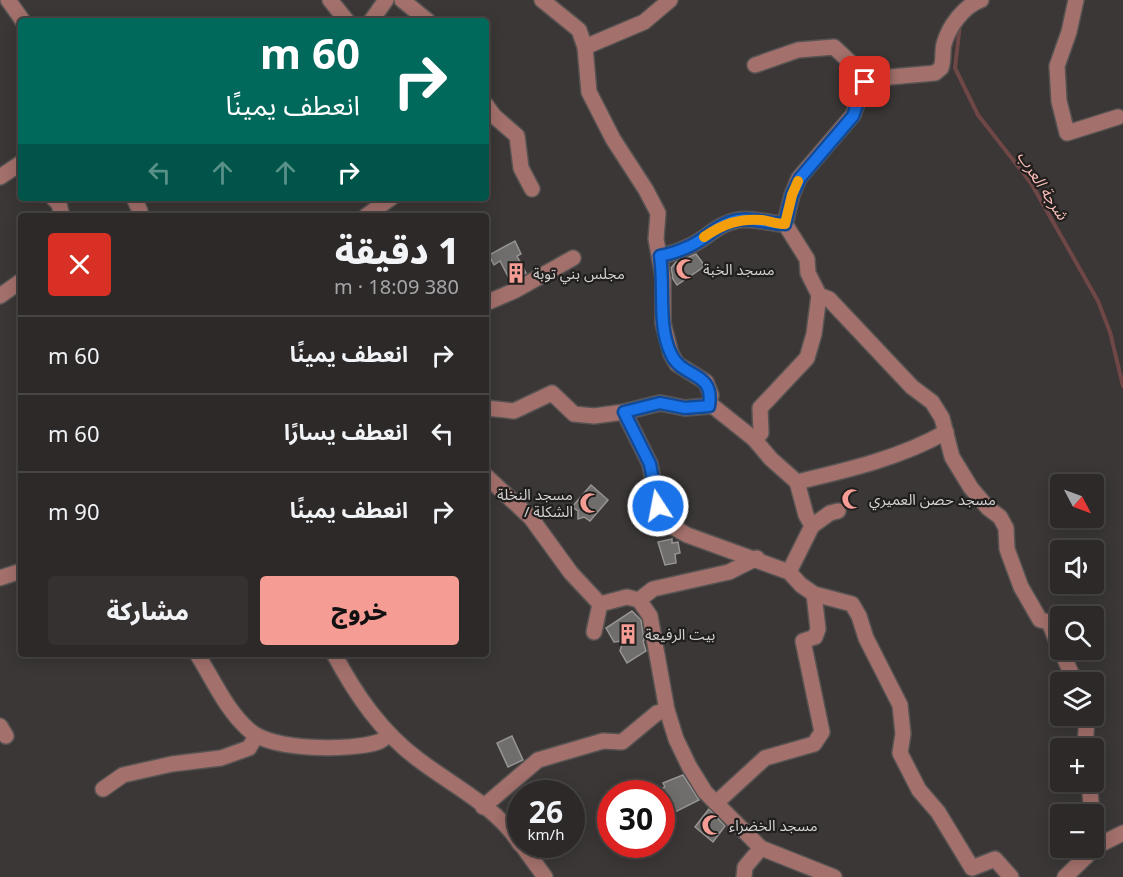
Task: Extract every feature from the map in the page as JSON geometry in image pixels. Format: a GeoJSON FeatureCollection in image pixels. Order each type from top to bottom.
{"type":"FeatureCollection","features":[{"type":"Feature","properties":{"kind":"street"},"geometry":{"type":"LineString","coordinates":[[8,0],[21,18]]}},
{"type":"Feature","properties":{"kind":"street"},"geometry":{"type":"LineString","coordinates":[[330,0],[345,18]]}},
{"type":"Feature","properties":{"kind":"street"},"geometry":{"type":"LineString","coordinates":[[373,18],[386,0]]}},
{"type":"Feature","properties":{"kind":"street"},"geometry":{"type":"LineString","coordinates":[[402,0],[425,18]]}},
{"type":"Feature","properties":{"kind":"street"},"geometry":{"type":"LineString","coordinates":[[585,47],[644,22],[670,0]]}},
{"type":"Feature","properties":{"kind":"street"},"geometry":{"type":"LineString","coordinates":[[755,65],[798,50],[834,47],[868,79],[936,73],[943,64],[944,43],[958,17],[973,3],[981,0]]}},
{"type":"Feature","properties":{"kind":"street"},"geometry":{"type":"LineString","coordinates":[[1076,0],[1069,32],[1057,66],[1059,101],[1067,133],[1118,117]]}},
{"type":"Feature","properties":{"kind":"street"},"geometry":{"type":"LineString","coordinates":[[549,2],[579,30],[585,47],[589,92],[613,139],[658,213],[656,239],[663,277],[663,323],[671,354],[677,364],[706,382],[711,395],[709,406]]}},
{"type":"Feature","properties":{"kind":"street"},"geometry":{"type":"LineString","coordinates":[[754,439],[761,433],[760,408],[807,358],[814,334],[819,296],[815,284],[807,273],[807,260],[785,224],[792,195],[800,178],[853,116],[868,79]]}},
{"type":"Feature","properties":{"kind":"street"},"geometry":{"type":"LineString","coordinates":[[489,109],[517,136],[521,168],[532,189]]}},
{"type":"Feature","properties":{"kind":"street"},"geometry":{"type":"LineString","coordinates":[[0,177],[18,166]]}},
{"type":"Feature","properties":{"kind":"street"},"geometry":{"type":"LineString","coordinates":[[370,213],[387,201]]}},
{"type":"Feature","properties":{"kind":"street"},"geometry":{"type":"LineString","coordinates":[[660,256],[692,245],[721,225],[738,220],[765,220],[785,224]]}},
{"type":"Feature","properties":{"kind":"street"},"geometry":{"type":"LineString","coordinates":[[489,302],[516,290],[573,258]]}},
{"type":"Feature","properties":{"kind":"street"},"geometry":{"type":"LineString","coordinates":[[0,296],[18,287]]}},
{"type":"Feature","properties":{"kind":"street"},"geometry":{"type":"LineString","coordinates":[[819,296],[829,299],[912,387],[932,402],[942,418],[952,457],[971,488],[988,508],[1000,517],[1006,528],[1007,549],[1021,587],[1040,620],[1050,624]]}},
{"type":"Feature","properties":{"kind":"street"},"geometry":{"type":"LineString","coordinates":[[489,408],[514,411],[552,393],[574,414],[594,416],[624,412],[660,403],[685,408],[714,407],[754,439],[771,459],[797,482],[806,515],[812,526]]}},
{"type":"Feature","properties":{"kind":"street"},"geometry":{"type":"LineString","coordinates":[[624,412],[650,464],[658,506],[668,524],[687,535],[757,558],[789,572],[801,585],[814,594],[852,604],[859,616],[866,638],[900,705],[903,734],[900,753],[919,790],[938,812],[972,868],[995,859],[1011,877]]}},
{"type":"Feature","properties":{"kind":"street"},"geometry":{"type":"LineString","coordinates":[[797,482],[856,468],[924,444],[946,432]]}},
{"type":"Feature","properties":{"kind":"street"},"geometry":{"type":"LineString","coordinates":[[489,479],[531,518],[571,573],[600,604]]}},
{"type":"Feature","properties":{"kind":"street"},"geometry":{"type":"LineString","coordinates":[[789,572],[812,526],[830,513],[838,511]]}},
{"type":"Feature","properties":{"kind":"street"},"geometry":{"type":"LineString","coordinates":[[639,600],[653,589],[729,572],[757,558]]}},
{"type":"Feature","properties":{"kind":"street"},"geometry":{"type":"LineString","coordinates":[[0,578],[18,572]]}},
{"type":"Feature","properties":{"kind":"street"},"geometry":{"type":"LineString","coordinates":[[716,803],[765,758],[814,744],[822,732],[803,641],[815,637],[818,629],[814,594]]}},
{"type":"Feature","properties":{"kind":"street"},"geometry":{"type":"LineString","coordinates":[[600,604],[627,597],[639,600],[650,616],[667,710],[676,739],[689,766],[716,803],[761,848],[834,877]]}},
{"type":"Feature","properties":{"kind":"street"},"geometry":{"type":"LineString","coordinates":[[594,632],[600,604]]}},
{"type":"Feature","properties":{"kind":"street"},"geometry":{"type":"LineString","coordinates":[[199,657],[233,714],[256,736],[280,744],[341,747],[380,742],[389,734]]}},
{"type":"Feature","properties":{"kind":"street"},"geometry":{"type":"LineString","coordinates":[[336,657],[353,690],[389,734],[418,759],[507,825]]}},
{"type":"Feature","properties":{"kind":"street"},"geometry":{"type":"LineString","coordinates":[[483,807],[538,760],[603,741],[622,742],[644,727],[657,713],[667,710]]}},
{"type":"Feature","properties":{"kind":"street"},"geometry":{"type":"LineString","coordinates":[[103,789],[123,775],[172,764],[221,758],[249,748],[256,736]]}},
{"type":"Feature","properties":{"kind":"street"},"geometry":{"type":"LineString","coordinates":[[1104,842],[1123,833]]}},
{"type":"Feature","properties":{"kind":"street"},"geometry":{"type":"LineString","coordinates":[[744,877],[745,867],[761,848]]}},
{"type":"Feature","properties":{"kind":"street"},"geometry":{"type":"LineString","coordinates":[[531,858],[545,877]]}},
{"type":"Feature","properties":{"kind":"street"},"geometry":{"type":"LineString","coordinates":[[1065,877],[1085,858]]}},
{"type":"Feature","properties":{"kind":"building","name":"مجلس بني توبة"},"geometry":{"type":"Polygon","coordinates":[[[515,241],[521,254],[517,256],[526,273],[511,282],[500,261],[494,265],[489,255],[515,241]]]}},
{"type":"Feature","properties":{"kind":"building","name":"مسجد الخبة"},"geometry":{"type":"Polygon","coordinates":[[[696,254],[705,266],[677,285],[671,268],[676,262],[696,254]]]}},
{"type":"Feature","properties":{"kind":"building","name":"مسجد النخلة / الشكلة"},"geometry":{"type":"Polygon","coordinates":[[[591,485],[608,500],[590,521],[584,517],[578,519],[578,511],[572,507],[591,485]]]}},
{"type":"Feature","properties":{"kind":"building"},"geometry":{"type":"Polygon","coordinates":[[[672,539],[672,543],[678,542],[680,553],[675,554],[676,563],[665,565],[658,542],[672,539]]]}},
{"type":"Feature","properties":{"kind":"building","name":"بيت الرفيعة"},"geometry":{"type":"Polygon","coordinates":[[[632,611],[641,620],[646,651],[627,663],[620,651],[623,641],[614,642],[606,628],[632,611]]]}},
{"type":"Feature","properties":{"kind":"building"},"geometry":{"type":"Polygon","coordinates":[[[512,736],[523,760],[508,767],[497,743],[512,736]]]}},
{"type":"Feature","properties":{"kind":"building"},"geometry":{"type":"Polygon","coordinates":[[[683,775],[699,800],[675,812],[675,780],[670,780],[683,775]]]}},
{"type":"Feature","properties":{"kind":"building","name":"مسجد الخضراء"},"geometry":{"type":"Polygon","coordinates":[[[709,809],[725,826],[713,842],[695,827],[709,809]]]}},
{"type":"Feature","properties":{"kind":"waterway","name":"شرجة العرب"},"geometry":{"type":"LineString","coordinates":[[960,24],[955,68],[978,115],[1031,183],[1098,301],[1110,332],[1123,386]]}},
{"type":"Feature","properties":{"kind":"slow traffic"},"geometry":{"type":"LineString","coordinates":[[704,237],[721,225],[738,220],[765,220],[785,224],[798,181]]}},
{"type":"Feature","properties":{"kind":"place","name":"مسجد الخبة"},"geometry":{"type":"Point","coordinates":[686,269]}},
{"type":"Feature","properties":{"kind":"place","name":"مجلس بني توبة"},"geometry":{"type":"Point","coordinates":[516,273]}},
{"type":"Feature","properties":{"kind":"place","name":"مسجد حصن العميري"},"geometry":{"type":"Point","coordinates":[852,499]}},
{"type":"Feature","properties":{"kind":"place","name":"مسجد النخلة / الشكلة"},"geometry":{"type":"Point","coordinates":[590,503]}},
{"type":"Feature","properties":{"kind":"place","name":"بيت الرفيعة"},"geometry":{"type":"Point","coordinates":[628,634]}},
{"type":"Feature","properties":{"kind":"place","name":"مسجد الخضراء"},"geometry":{"type":"Point","coordinates":[712,825]}},
{"type":"Feature","properties":{"kind":"route"},"geometry":{"type":"LineString","coordinates":[[658,506],[650,464],[624,412],[660,403],[685,408],[709,406],[711,395],[706,382],[677,364],[671,354],[663,323],[663,277],[660,256],[692,245],[721,225],[738,220],[765,220],[785,224],[792,195],[800,178],[853,116],[865,82]]}}]}
